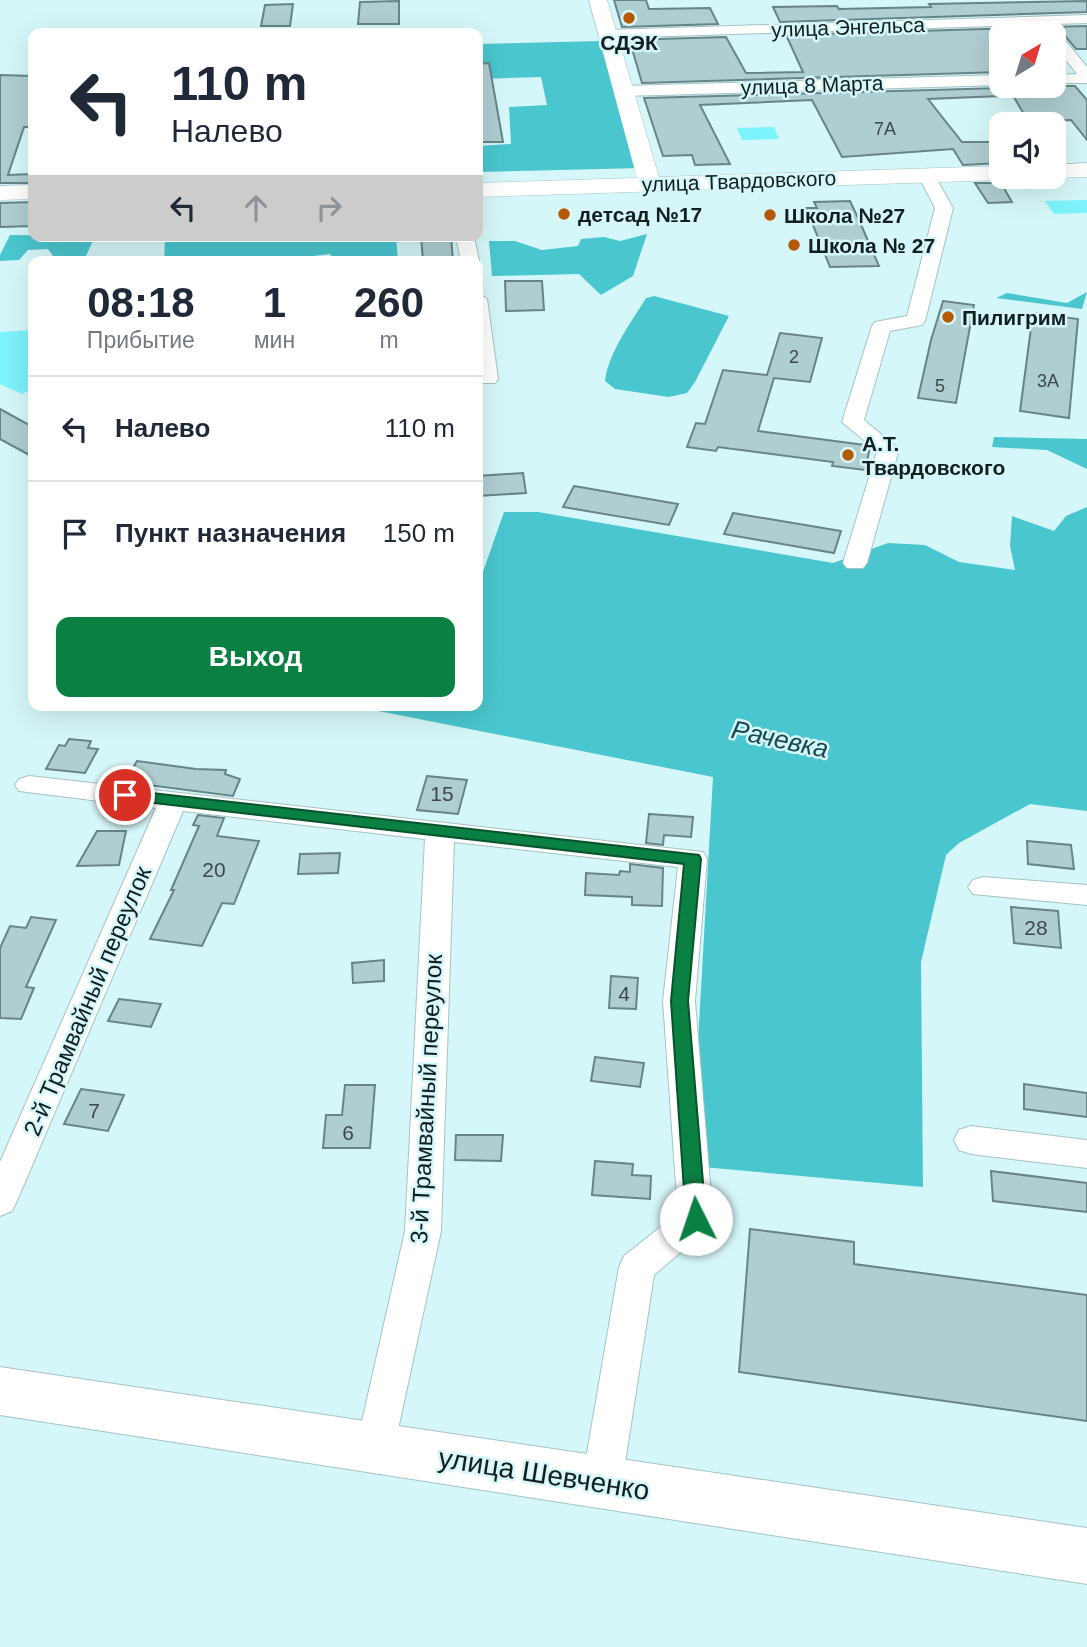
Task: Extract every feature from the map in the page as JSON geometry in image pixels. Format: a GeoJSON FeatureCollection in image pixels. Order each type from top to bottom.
{"type":"FeatureCollection","features":[{"type":"Feature","properties":{"kind":"main road","name":"улица Шевченко"},"geometry":{"type":"LineString","coordinates":[[0,1391],[1087,1556]]}},
{"type":"Feature","properties":{"kind":"street"},"geometry":{"type":"LineString","coordinates":[[598,0],[649,178]]}},
{"type":"Feature","properties":{"kind":"street"},"geometry":{"type":"LineString","coordinates":[[1037,15],[1042,21]]}},
{"type":"Feature","properties":{"kind":"street","name":"улица Энгельса"},"geometry":{"type":"LineString","coordinates":[[608,34],[1037,15],[1087,19]]}},
{"type":"Feature","properties":{"kind":"street"},"geometry":{"type":"LineString","coordinates":[[1066,51],[1087,77]]}},
{"type":"Feature","properties":{"kind":"street"},"geometry":{"type":"LineString","coordinates":[[1066,78],[1087,77]]}},
{"type":"Feature","properties":{"kind":"street","name":"улица 8 Марта"},"geometry":{"type":"LineString","coordinates":[[623,91],[989,80]]}},
{"type":"Feature","properties":{"kind":"street"},"geometry":{"type":"LineString","coordinates":[[1066,160],[1087,160]]}},
{"type":"Feature","properties":{"kind":"street","name":"улица Твардовского"},"geometry":{"type":"LineString","coordinates":[[483,190],[649,178],[989,163]]}},
{"type":"Feature","properties":{"kind":"street"},"geometry":{"type":"LineString","coordinates":[[1066,171],[1087,170]]}},
{"type":"Feature","properties":{"kind":"street","name":"улица Твардовского"},"geometry":{"type":"LineString","coordinates":[[483,176],[649,178],[989,173]]}},
{"type":"Feature","properties":{"kind":"street"},"geometry":{"type":"LineString","coordinates":[[855,563],[888,449],[853,422],[882,326],[915,321],[944,208],[926,175]]}},
{"type":"Feature","properties":{"kind":"street"},"geometry":{"type":"LineString","coordinates":[[0,193],[28,192]]}},
{"type":"Feature","properties":{"kind":"street"},"geometry":{"type":"LineString","coordinates":[[0,205],[28,204]]}},
{"type":"Feature","properties":{"kind":"street"},"geometry":{"type":"LineString","coordinates":[[483,339],[488,379]]}},
{"type":"Feature","properties":{"kind":"street"},"geometry":{"type":"LineString","coordinates":[[29,785],[693,859],[680,1001],[696,1219],[637,1267],[602,1482]]}},
{"type":"Feature","properties":{"kind":"street","name":"2-й Трамвайный переулок"},"geometry":{"type":"LineString","coordinates":[[0,1201],[174,800]]}},
{"type":"Feature","properties":{"kind":"street","name":"3-й Трамвайный переулок"},"geometry":{"type":"LineString","coordinates":[[375,1448],[423,1231],[440,830]]}},
{"type":"Feature","properties":{"kind":"street"},"geometry":{"type":"LineString","coordinates":[[983,887],[1087,895]]}},
{"type":"Feature","properties":{"kind":"street"},"geometry":{"type":"LineString","coordinates":[[971,1140],[1087,1154]]}},
{"type":"Feature","properties":{"kind":"shaded area"},"geometry":{"type":"Polygon","coordinates":[[[601,41],[643,168],[483,172],[483,146],[511,144],[509,107],[547,105],[541,77],[483,79],[483,44],[601,41]]]}},
{"type":"Feature","properties":{"kind":"shaded area"},"geometry":{"type":"Polygon","coordinates":[[[774,127],[779,139],[742,140],[737,128],[774,127]]]}},
{"type":"Feature","properties":{"kind":"shaded area"},"geometry":{"type":"Polygon","coordinates":[[[1087,200],[1087,213],[1054,214],[1045,201],[1087,200]]]}},
{"type":"Feature","properties":{"kind":"shaded area"},"geometry":{"type":"Polygon","coordinates":[[[647,234],[633,276],[601,295],[579,274],[492,276],[489,241],[515,241],[542,250],[578,246],[581,239],[604,237],[620,241],[647,234]]]}},
{"type":"Feature","properties":{"kind":"shaded area"},"geometry":{"type":"Polygon","coordinates":[[[10,235],[28,235],[28,242],[92,242],[86,256],[53,256],[48,249],[28,250],[19,260],[0,261],[0,255],[10,235]]]}},
{"type":"Feature","properties":{"kind":"shaded area"},"geometry":{"type":"Polygon","coordinates":[[[165,242],[396,242],[398,256],[330,254],[164,256],[165,242]]]}},
{"type":"Feature","properties":{"kind":"shaded area"},"geometry":{"type":"Polygon","coordinates":[[[1087,292],[1082,309],[996,298],[1007,293],[1067,303],[1087,292]]]}},
{"type":"Feature","properties":{"kind":"shaded area"},"geometry":{"type":"Polygon","coordinates":[[[654,296],[729,316],[687,393],[669,397],[615,389],[605,381],[621,338],[646,298],[654,296]]]}},
{"type":"Feature","properties":{"kind":"shaded area"},"geometry":{"type":"Polygon","coordinates":[[[28,330],[28,391],[22,394],[0,384],[0,332],[28,330]]]}},
{"type":"Feature","properties":{"kind":"shaded area"},"geometry":{"type":"Polygon","coordinates":[[[994,437],[1087,439],[1087,469],[1047,450],[992,447],[994,437]]]}},
{"type":"Feature","properties":{"kind":"shaded area"},"geometry":{"type":"Polygon","coordinates":[[[1087,507],[1087,811],[1030,804],[959,843],[946,855],[921,962],[923,1187],[691,1166],[713,777],[378,711],[483,711],[483,572],[504,512],[538,512],[833,563],[888,543],[925,545],[959,562],[1015,570],[1010,546],[1012,516],[1054,531],[1066,516],[1087,507]]]}},
{"type":"Feature","properties":{"kind":"building"},"geometry":{"type":"Polygon","coordinates":[[[614,0],[646,0],[649,9],[710,8],[718,24],[622,27],[614,0]]]}},
{"type":"Feature","properties":{"kind":"building"},"geometry":{"type":"Polygon","coordinates":[[[399,1],[399,24],[358,24],[360,2],[399,1]]]}},
{"type":"Feature","properties":{"kind":"building"},"geometry":{"type":"Polygon","coordinates":[[[1087,1],[1087,12],[780,22],[773,7],[837,6],[839,9],[1087,1]]]}},
{"type":"Feature","properties":{"kind":"building"},"geometry":{"type":"Polygon","coordinates":[[[293,4],[290,26],[261,26],[265,5],[293,4]]]}},
{"type":"Feature","properties":{"kind":"building"},"geometry":{"type":"Polygon","coordinates":[[[1087,26],[1087,49],[1076,49],[1066,37],[1066,27],[1087,26]]]}},
{"type":"Feature","properties":{"kind":"building"},"geometry":{"type":"Polygon","coordinates":[[[989,29],[989,72],[642,83],[633,52],[630,52],[626,40],[726,37],[746,73],[803,72],[786,35],[989,29]]]}},
{"type":"Feature","properties":{"kind":"building"},"geometry":{"type":"Polygon","coordinates":[[[489,63],[503,142],[483,142],[483,64],[489,63]]]}},
{"type":"Feature","properties":{"kind":"building"},"geometry":{"type":"Polygon","coordinates":[[[0,75],[28,76],[28,127],[24,127],[8,175],[28,174],[28,183],[0,183],[0,75]]]}},
{"type":"Feature","properties":{"kind":"building"},"geometry":{"type":"Polygon","coordinates":[[[1066,86],[1075,86],[1087,100],[1087,140],[1071,120],[1066,120],[1066,112],[1023,112],[1014,98],[1066,98],[1066,86]]]}},
{"type":"Feature","properties":{"kind":"building"},"geometry":{"type":"Polygon","coordinates":[[[989,88],[989,96],[928,99],[962,142],[989,142],[989,164],[963,165],[953,149],[842,157],[812,100],[700,105],[730,164],[695,165],[692,155],[663,156],[644,98],[989,88]]]}},
{"type":"Feature","properties":{"kind":"building"},"geometry":{"type":"Polygon","coordinates":[[[975,183],[989,183],[989,189],[1004,189],[1012,202],[988,203],[975,183]]]}},
{"type":"Feature","properties":{"kind":"building"},"geometry":{"type":"Polygon","coordinates":[[[850,201],[879,266],[830,267],[806,208],[817,208],[814,202],[850,201]]]}},
{"type":"Feature","properties":{"kind":"building"},"geometry":{"type":"Polygon","coordinates":[[[28,202],[28,226],[0,227],[0,203],[28,202]]]}},
{"type":"Feature","properties":{"kind":"building"},"geometry":{"type":"Polygon","coordinates":[[[421,242],[451,242],[453,256],[423,256],[421,242]]]}},
{"type":"Feature","properties":{"kind":"building"},"geometry":{"type":"Polygon","coordinates":[[[505,281],[542,281],[544,310],[506,311],[505,281]]]}},
{"type":"Feature","properties":{"kind":"building"},"geometry":{"type":"Polygon","coordinates":[[[943,301],[974,305],[956,403],[918,398],[943,301]]]}},
{"type":"Feature","properties":{"kind":"building"},"geometry":{"type":"Polygon","coordinates":[[[1033,313],[1078,319],[1069,418],[1020,411],[1033,313]]]}},
{"type":"Feature","properties":{"kind":"building"},"geometry":{"type":"Polygon","coordinates":[[[780,333],[822,338],[810,382],[774,378],[758,431],[865,445],[870,448],[865,470],[832,466],[833,462],[718,447],[716,451],[687,447],[696,423],[705,424],[723,370],[767,375],[780,333]]]}},
{"type":"Feature","properties":{"kind":"building"},"geometry":{"type":"Polygon","coordinates":[[[0,409],[28,424],[28,454],[0,439],[0,409]]]}},
{"type":"Feature","properties":{"kind":"building"},"geometry":{"type":"Polygon","coordinates":[[[523,473],[526,493],[483,496],[483,476],[523,473]]]}},
{"type":"Feature","properties":{"kind":"building"},"geometry":{"type":"Polygon","coordinates":[[[574,486],[678,504],[669,525],[563,507],[574,486]]]}},
{"type":"Feature","properties":{"kind":"building"},"geometry":{"type":"Polygon","coordinates":[[[733,513],[841,531],[834,553],[724,534],[733,513]]]}},
{"type":"Feature","properties":{"kind":"building"},"geometry":{"type":"Polygon","coordinates":[[[69,739],[91,741],[88,748],[98,749],[85,773],[46,769],[59,745],[65,746],[69,739]]]}},
{"type":"Feature","properties":{"kind":"building"},"geometry":{"type":"Polygon","coordinates":[[[137,761],[226,770],[225,774],[240,779],[233,796],[125,782],[137,761]]]}},
{"type":"Feature","properties":{"kind":"building"},"geometry":{"type":"Polygon","coordinates":[[[427,776],[467,780],[458,814],[417,810],[427,776]]]}},
{"type":"Feature","properties":{"kind":"building"},"geometry":{"type":"Polygon","coordinates":[[[649,814],[693,817],[691,837],[664,835],[663,845],[646,843],[649,814]]]}},
{"type":"Feature","properties":{"kind":"building"},"geometry":{"type":"Polygon","coordinates":[[[198,815],[224,818],[217,836],[259,841],[234,904],[222,903],[202,946],[150,939],[174,890],[171,890],[199,826],[193,825],[198,815]]]}},
{"type":"Feature","properties":{"kind":"building"},"geometry":{"type":"Polygon","coordinates":[[[97,831],[126,831],[119,865],[77,866],[97,831]]]}},
{"type":"Feature","properties":{"kind":"building"},"geometry":{"type":"Polygon","coordinates":[[[1027,841],[1071,845],[1074,869],[1028,864],[1027,841]]]}},
{"type":"Feature","properties":{"kind":"building"},"geometry":{"type":"Polygon","coordinates":[[[340,853],[338,873],[298,874],[300,854],[340,853]]]}},
{"type":"Feature","properties":{"kind":"building"},"geometry":{"type":"Polygon","coordinates":[[[630,864],[663,868],[662,906],[632,905],[632,897],[585,895],[586,873],[619,875],[620,871],[630,872],[630,864]]]}},
{"type":"Feature","properties":{"kind":"building"},"geometry":{"type":"Polygon","coordinates":[[[1011,907],[1058,911],[1061,948],[1014,943],[1011,907]]]}},
{"type":"Feature","properties":{"kind":"building"},"geometry":{"type":"Polygon","coordinates":[[[31,917],[56,920],[26,987],[34,988],[21,1019],[0,1018],[0,948],[10,926],[26,928],[31,917]]]}},
{"type":"Feature","properties":{"kind":"building"},"geometry":{"type":"Polygon","coordinates":[[[384,960],[384,981],[353,983],[352,963],[384,960]]]}},
{"type":"Feature","properties":{"kind":"building"},"geometry":{"type":"Polygon","coordinates":[[[611,976],[638,978],[636,1009],[609,1008],[611,976]]]}},
{"type":"Feature","properties":{"kind":"building"},"geometry":{"type":"Polygon","coordinates":[[[119,999],[161,1004],[151,1027],[108,1021],[119,999]]]}},
{"type":"Feature","properties":{"kind":"building"},"geometry":{"type":"Polygon","coordinates":[[[595,1057],[644,1063],[640,1087],[591,1081],[595,1057]]]}},
{"type":"Feature","properties":{"kind":"building"},"geometry":{"type":"Polygon","coordinates":[[[1024,1084],[1087,1093],[1087,1117],[1024,1109],[1024,1084]]]}},
{"type":"Feature","properties":{"kind":"building"},"geometry":{"type":"Polygon","coordinates":[[[345,1085],[375,1085],[370,1148],[323,1148],[326,1115],[342,1115],[345,1085]]]}},
{"type":"Feature","properties":{"kind":"building"},"geometry":{"type":"Polygon","coordinates":[[[81,1089],[124,1095],[108,1131],[64,1124],[81,1089]]]}},
{"type":"Feature","properties":{"kind":"building"},"geometry":{"type":"Polygon","coordinates":[[[456,1135],[503,1135],[501,1161],[455,1160],[456,1135]]]}},
{"type":"Feature","properties":{"kind":"building"},"geometry":{"type":"Polygon","coordinates":[[[595,1161],[633,1164],[632,1175],[651,1176],[650,1199],[592,1195],[595,1161]]]}},
{"type":"Feature","properties":{"kind":"building"},"geometry":{"type":"Polygon","coordinates":[[[991,1171],[1087,1183],[1087,1212],[993,1201],[991,1171]]]}},
{"type":"Feature","properties":{"kind":"building"},"geometry":{"type":"Polygon","coordinates":[[[750,1229],[854,1242],[854,1264],[1087,1295],[1087,1421],[739,1372],[750,1229]]]}},
{"type":"Feature","properties":{"kind":"waterway","name":"Рачевка"},"geometry":{"type":"LineString","coordinates":[[483,672],[513,675],[806,748],[907,757],[1070,735],[1087,730]]}},
{"type":"Feature","properties":{"kind":"place","name":"СДЭК"},"geometry":{"type":"Point","coordinates":[629,18]}},
{"type":"Feature","properties":{"kind":"place","name":"детсад №17"},"geometry":{"type":"Point","coordinates":[564,214]}},
{"type":"Feature","properties":{"kind":"place","name":"Школа №27"},"geometry":{"type":"Point","coordinates":[770,215]}},
{"type":"Feature","properties":{"kind":"place","name":"Школа № 27"},"geometry":{"type":"Point","coordinates":[794,245]}},
{"type":"Feature","properties":{"kind":"place","name":"Пилигрим"},"geometry":{"type":"Point","coordinates":[948,317]}},
{"type":"Feature","properties":{"kind":"place","name":"А.Т. Твардовского"},"geometry":{"type":"Point","coordinates":[848,455]}},
{"type":"Feature","properties":{"kind":"route"},"geometry":{"type":"LineString","coordinates":[[125,795],[693,859],[680,1001],[696,1219]]}}]}
